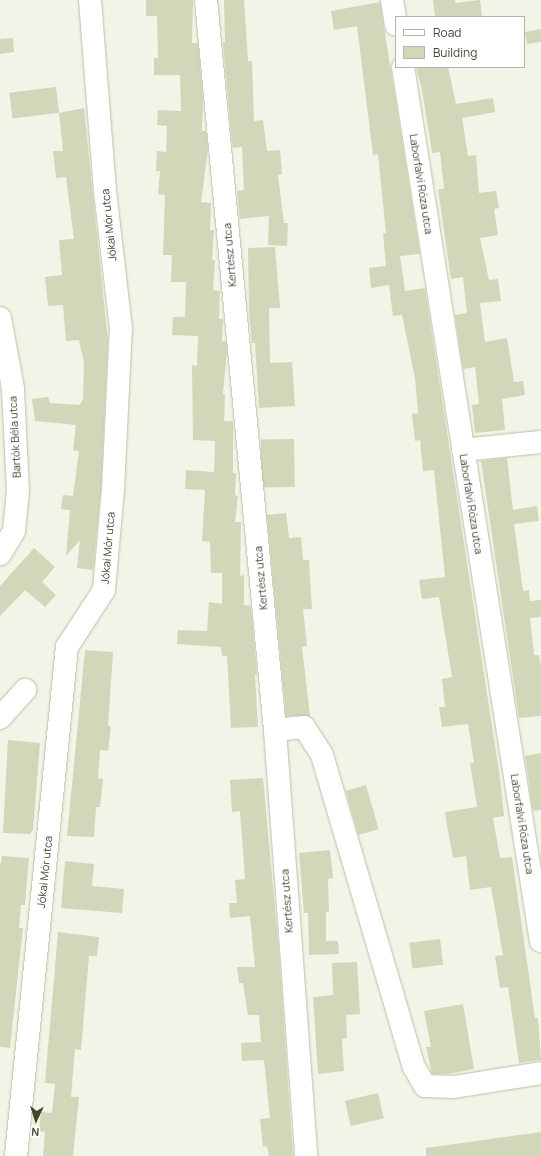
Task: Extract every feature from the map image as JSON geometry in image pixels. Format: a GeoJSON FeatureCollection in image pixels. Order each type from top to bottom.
{"type":"FeatureCollection","features":[{"type":"Feature","properties":{"kind":"street","name":"Jókai Mór utca"},"geometry":{"type":"LineString","coordinates":[[16,1156],[67,648],[104,590],[113,490],[121,329],[105,191],[90,0]]}},
{"type":"Feature","properties":{"kind":"street","name":"Kertész utca"},"geometry":{"type":"LineString","coordinates":[[206,0],[275,730],[306,1156]]}},
{"type":"Feature","properties":{"kind":"street"},"geometry":{"type":"LineString","coordinates":[[392,0],[395,19]]}},
{"type":"Feature","properties":{"kind":"street","name":"Laborfalvi Róza utca"},"geometry":{"type":"LineString","coordinates":[[402,68],[541,941]]}},
{"type":"Feature","properties":{"kind":"street","name":"Bartók Béla utca"},"geometry":{"type":"LineString","coordinates":[[0,318],[13,389],[18,490],[14,531],[0,554]]}},
{"type":"Feature","properties":{"kind":"street"},"geometry":{"type":"LineString","coordinates":[[463,450],[541,442]]}},
{"type":"Feature","properties":{"kind":"street"},"geometry":{"type":"LineString","coordinates":[[0,718],[25,690]]}},
{"type":"Feature","properties":{"kind":"street"},"geometry":{"type":"LineString","coordinates":[[275,730],[304,727],[322,755],[414,1067],[425,1086],[454,1087],[541,1073]]}},
{"type":"Feature","properties":{"kind":"building"},"geometry":{"type":"Polygon","coordinates":[[[146,0],[193,0],[192,43],[198,43],[203,98],[202,131],[206,131],[208,149],[201,202],[211,203],[210,230],[214,230],[212,260],[215,260],[213,290],[220,291],[219,319],[223,319],[222,341],[226,341],[227,351],[223,394],[225,394],[224,421],[233,421],[233,473],[236,473],[235,495],[238,496],[235,522],[241,522],[240,576],[244,575],[244,605],[251,606],[257,675],[255,675],[258,727],[231,728],[227,656],[222,656],[221,647],[177,644],[178,630],[207,631],[209,602],[222,604],[222,573],[211,573],[210,542],[202,541],[205,490],[185,489],[186,470],[214,472],[215,441],[193,440],[192,365],[197,366],[198,336],[172,335],[173,317],[185,317],[186,282],[171,282],[172,255],[163,255],[165,195],[158,194],[160,171],[156,171],[157,151],[166,152],[167,126],[157,125],[158,110],[181,111],[180,75],[154,75],[154,58],[158,58],[157,16],[146,16],[146,0]]]}},
{"type":"Feature","properties":{"kind":"building"},"geometry":{"type":"Polygon","coordinates":[[[224,0],[244,0],[248,61],[252,61],[254,121],[263,120],[267,151],[280,150],[282,174],[278,175],[284,223],[288,223],[287,246],[268,245],[269,216],[240,219],[237,191],[244,190],[242,147],[233,148],[232,142],[223,42],[225,42],[224,0]]]}},
{"type":"Feature","properties":{"kind":"building"},"geometry":{"type":"Polygon","coordinates":[[[433,0],[455,0],[455,3],[480,0],[482,16],[435,16],[433,0]]]}},
{"type":"Feature","properties":{"kind":"building"},"geometry":{"type":"Polygon","coordinates":[[[380,2],[420,254],[400,256],[405,291],[425,288],[501,785],[504,816],[493,818],[500,858],[512,857],[535,1018],[538,1018],[541,1060],[519,1063],[508,987],[500,988],[495,956],[503,955],[491,887],[470,890],[466,856],[453,858],[445,812],[477,807],[470,763],[474,763],[468,724],[442,727],[439,707],[445,707],[442,679],[452,677],[439,597],[422,599],[419,580],[445,577],[434,470],[423,471],[420,440],[415,441],[412,414],[418,413],[415,378],[402,315],[393,316],[389,285],[371,288],[369,268],[386,266],[383,233],[386,233],[378,154],[373,155],[357,26],[334,30],[331,11],[380,2]]]}},
{"type":"Feature","properties":{"kind":"building"},"geometry":{"type":"Polygon","coordinates":[[[541,29],[541,42],[527,44],[525,32],[541,29]]]}},
{"type":"Feature","properties":{"kind":"building"},"geometry":{"type":"Polygon","coordinates":[[[13,38],[14,52],[0,54],[0,39],[13,38]]]}},
{"type":"Feature","properties":{"kind":"building"},"geometry":{"type":"Polygon","coordinates":[[[416,68],[448,68],[456,104],[493,98],[495,112],[462,118],[468,156],[476,155],[479,193],[496,191],[499,208],[494,209],[498,235],[480,238],[489,280],[498,279],[501,301],[480,303],[485,342],[507,338],[514,382],[523,381],[525,395],[502,399],[505,430],[475,433],[472,405],[479,404],[475,367],[463,369],[455,315],[467,313],[463,277],[451,279],[438,189],[444,189],[440,152],[432,153],[422,90],[416,68]]]}},
{"type":"Feature","properties":{"kind":"building"},"geometry":{"type":"Polygon","coordinates":[[[56,87],[59,113],[13,119],[9,93],[56,87]]]}},
{"type":"Feature","properties":{"kind":"building"},"geometry":{"type":"Polygon","coordinates":[[[84,108],[108,341],[101,489],[93,570],[77,568],[80,540],[66,556],[70,510],[61,509],[63,495],[73,496],[79,451],[73,450],[76,425],[35,421],[32,399],[48,397],[50,403],[80,405],[83,399],[84,363],[79,340],[66,341],[63,305],[48,306],[45,277],[62,275],[59,240],[74,239],[66,177],[56,178],[53,151],[63,151],[59,113],[84,108]]]}},
{"type":"Feature","properties":{"kind":"building"},"geometry":{"type":"Polygon","coordinates":[[[275,247],[280,308],[269,308],[270,363],[292,362],[295,406],[259,408],[255,343],[252,343],[249,310],[248,248],[275,247]]]}},
{"type":"Feature","properties":{"kind":"building"},"geometry":{"type":"Polygon","coordinates":[[[294,439],[295,487],[262,488],[261,440],[294,439]]]}},
{"type":"Feature","properties":{"kind":"building"},"geometry":{"type":"Polygon","coordinates":[[[507,458],[513,510],[537,506],[539,521],[514,524],[523,591],[529,590],[530,601],[541,600],[541,617],[530,618],[534,655],[539,655],[541,668],[541,716],[519,718],[481,461],[507,458]]]}},
{"type":"Feature","properties":{"kind":"building"},"geometry":{"type":"Polygon","coordinates":[[[286,513],[289,538],[301,537],[303,560],[309,560],[312,609],[303,609],[307,646],[302,647],[310,716],[286,716],[267,515],[286,513]]]}},
{"type":"Feature","properties":{"kind":"building"},"geometry":{"type":"Polygon","coordinates":[[[34,548],[55,567],[42,582],[56,595],[45,607],[25,590],[0,616],[0,586],[34,548]]]}},
{"type":"Feature","properties":{"kind":"building"},"geometry":{"type":"Polygon","coordinates":[[[85,650],[113,652],[108,726],[111,726],[108,751],[100,750],[98,778],[103,779],[100,807],[96,807],[94,837],[67,836],[85,650]]]}},
{"type":"Feature","properties":{"kind":"building"},"geometry":{"type":"Polygon","coordinates":[[[8,740],[40,743],[33,830],[30,834],[3,833],[8,740]]]}},
{"type":"Feature","properties":{"kind":"building"},"geometry":{"type":"Polygon","coordinates":[[[541,753],[541,810],[533,811],[525,756],[541,753]]]}},
{"type":"Feature","properties":{"kind":"building"},"geometry":{"type":"Polygon","coordinates":[[[263,778],[279,953],[293,1156],[269,1156],[267,1146],[263,1147],[260,1119],[270,1118],[264,1060],[242,1061],[241,1043],[261,1042],[259,1015],[248,1015],[243,983],[239,983],[237,967],[255,967],[250,916],[230,918],[229,903],[237,903],[235,880],[245,879],[240,811],[232,812],[230,780],[263,778]]]}},
{"type":"Feature","properties":{"kind":"building"},"geometry":{"type":"Polygon","coordinates":[[[366,785],[379,829],[358,835],[346,791],[366,785]]]}},
{"type":"Feature","properties":{"kind":"building"},"geometry":{"type":"Polygon","coordinates":[[[330,850],[333,878],[328,879],[329,912],[326,912],[326,941],[338,941],[339,954],[309,955],[308,913],[304,913],[299,853],[330,850]]]}},
{"type":"Feature","properties":{"kind":"building"},"geometry":{"type":"Polygon","coordinates":[[[2,856],[29,858],[25,905],[21,905],[19,928],[23,928],[10,1048],[0,1047],[0,866],[2,856]]]}},
{"type":"Feature","properties":{"kind":"building"},"geometry":{"type":"Polygon","coordinates":[[[65,861],[94,864],[92,886],[124,889],[122,913],[61,908],[65,861]]]}},
{"type":"Feature","properties":{"kind":"building"},"geometry":{"type":"Polygon","coordinates":[[[58,932],[99,937],[97,956],[89,956],[81,1050],[75,1049],[71,1097],[79,1097],[73,1156],[43,1156],[45,1132],[39,1131],[41,1112],[52,1113],[55,1084],[45,1083],[58,932]]]}},
{"type":"Feature","properties":{"kind":"building"},"geometry":{"type":"Polygon","coordinates":[[[440,939],[443,965],[412,969],[409,943],[440,939]]]}},
{"type":"Feature","properties":{"kind":"building"},"geometry":{"type":"Polygon","coordinates":[[[357,962],[360,1014],[346,1015],[347,1038],[342,1039],[344,1071],[318,1074],[313,997],[333,995],[332,963],[357,962]]]}},
{"type":"Feature","properties":{"kind":"building"},"geometry":{"type":"Polygon","coordinates":[[[463,1004],[474,1069],[448,1074],[432,1074],[426,1047],[431,1047],[424,1011],[463,1004]]]}},
{"type":"Feature","properties":{"kind":"building"},"geometry":{"type":"Polygon","coordinates":[[[378,1093],[384,1118],[351,1126],[345,1101],[378,1093]]]}},
{"type":"Feature","properties":{"kind":"building"},"geometry":{"type":"Polygon","coordinates":[[[541,1132],[541,1156],[426,1156],[426,1148],[541,1132]]]}}]}
